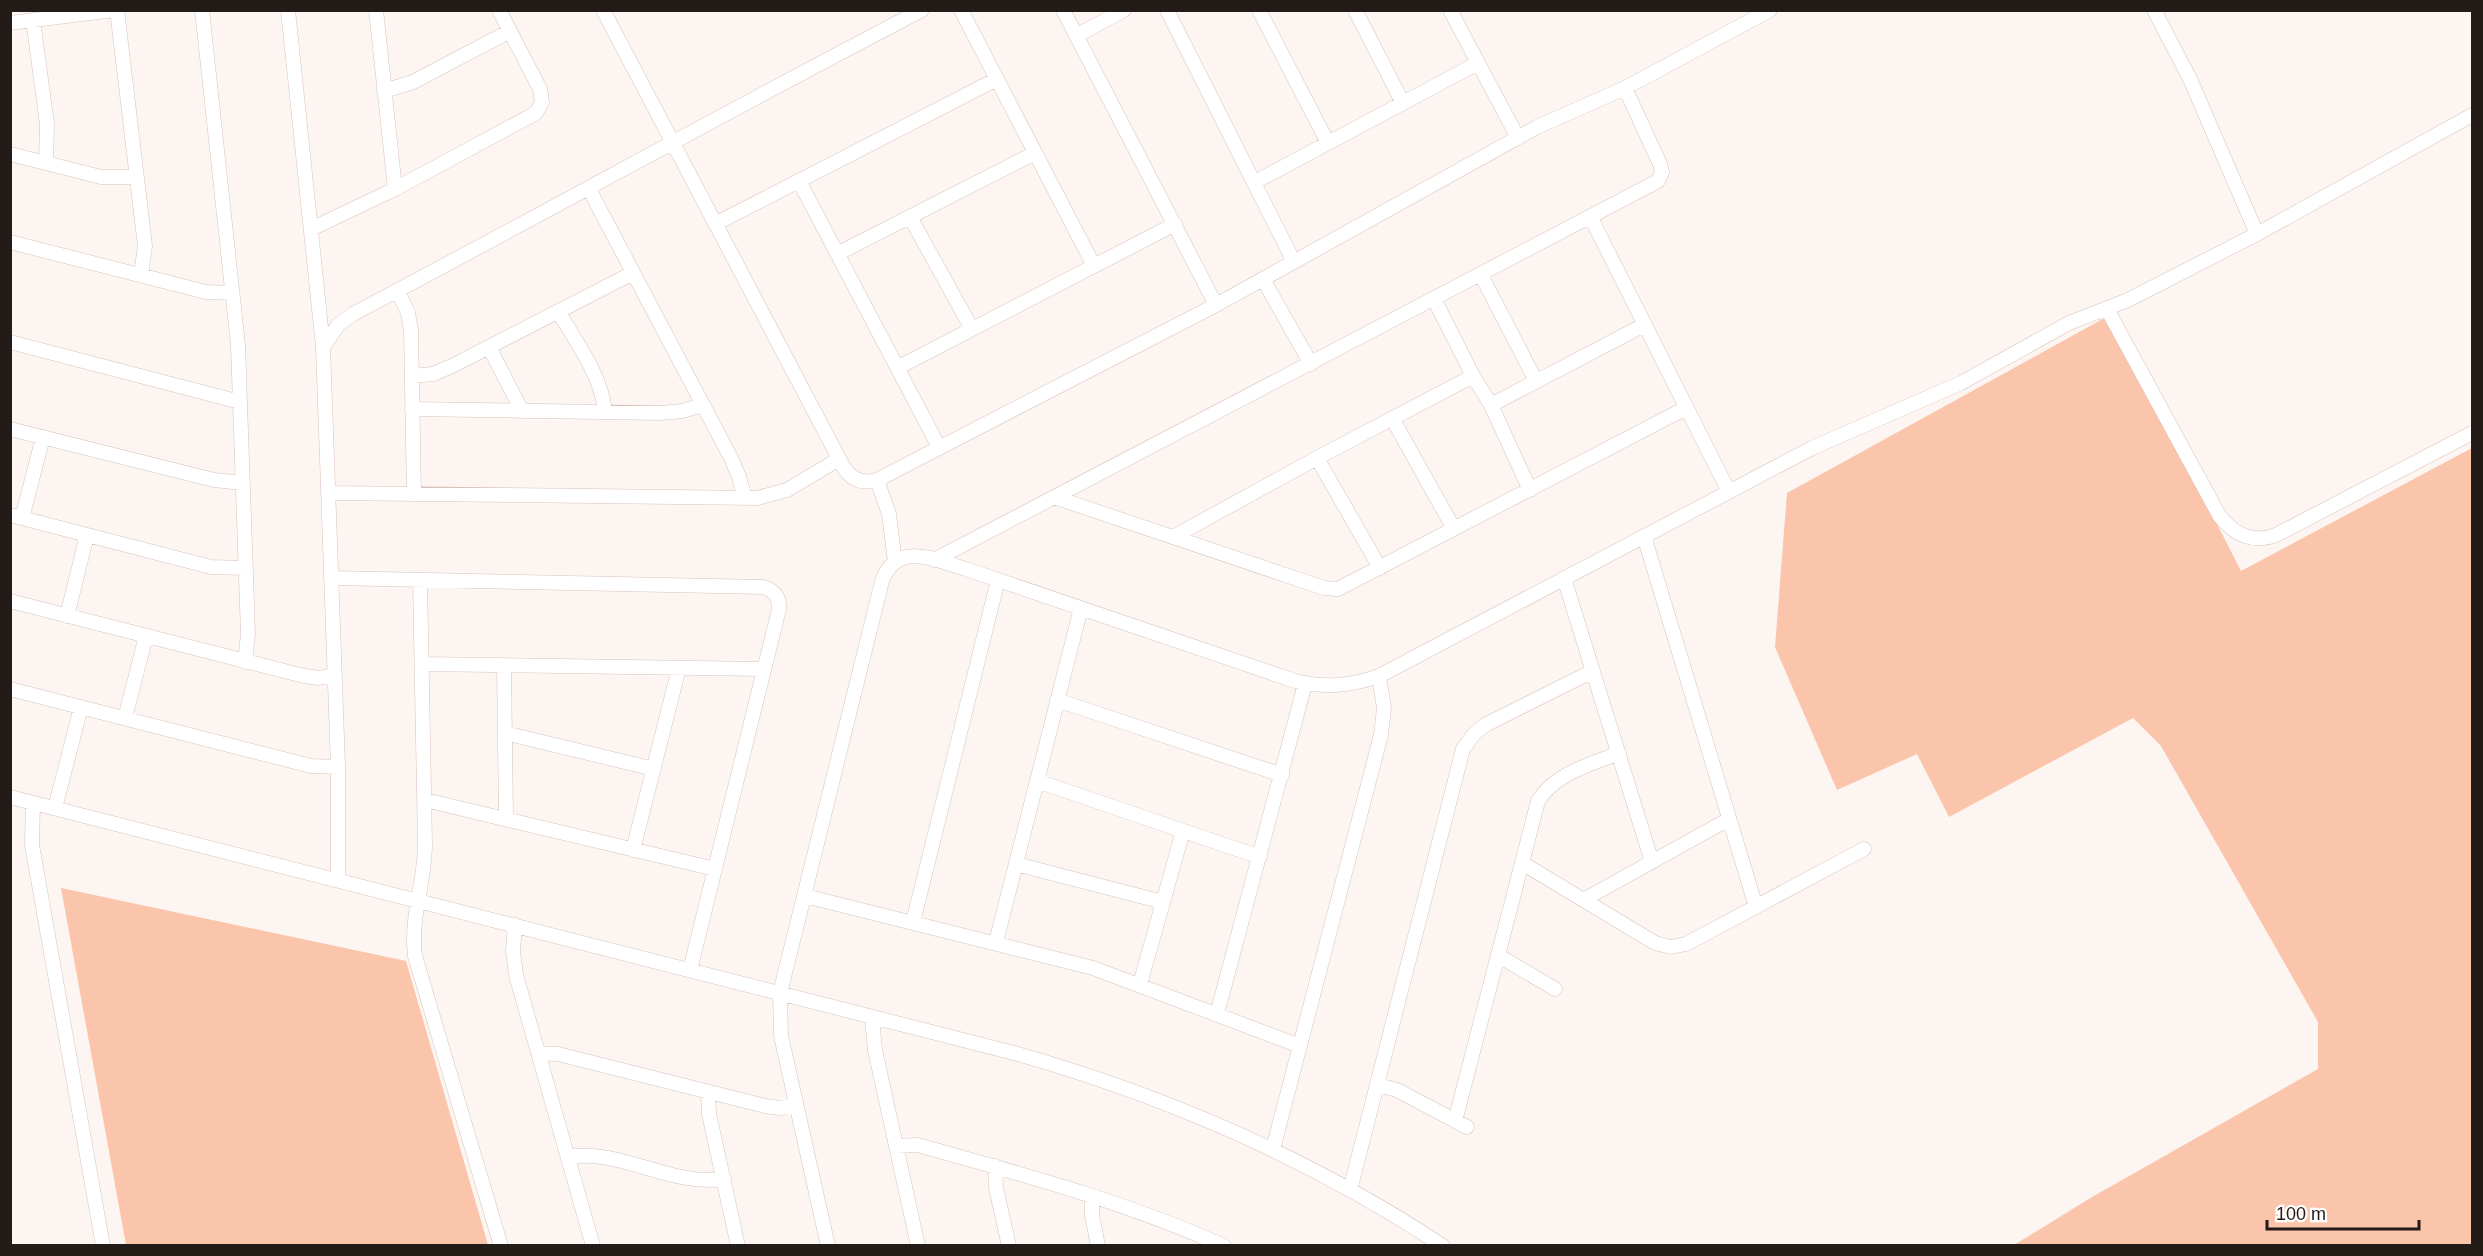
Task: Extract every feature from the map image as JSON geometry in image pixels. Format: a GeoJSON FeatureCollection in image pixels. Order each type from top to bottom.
{"type":"FeatureCollection","features":[{"type":"Feature","properties":{"kind":"street"},"geometry":{"type":"LineString","coordinates":[[10,23],[116,10],[145,246],[141,274]]}},
{"type":"Feature","properties":{"kind":"street"},"geometry":{"type":"LineString","coordinates":[[202,10],[232,292],[240,402],[248,634],[245,662]]}},
{"type":"Feature","properties":{"kind":"street"},"geometry":{"type":"LineString","coordinates":[[288,10],[323,347],[338,767],[338,880]]}},
{"type":"Feature","properties":{"kind":"street"},"geometry":{"type":"LineString","coordinates":[[376,10],[395,189]]}},
{"type":"Feature","properties":{"kind":"street"},"geometry":{"type":"LineString","coordinates":[[311,229],[395,189],[532,116],[538,110],[542,102],[540,90],[499,10]]}},
{"type":"Feature","properties":{"kind":"street"},"geometry":{"type":"LineString","coordinates":[[603,10],[839,459],[847,472],[864,482],[877,480],[1216,305],[1518,138],[1552,120],[1625,88],[1770,10]]}},
{"type":"Feature","properties":{"kind":"street"},"geometry":{"type":"LineString","coordinates":[[323,347],[332,332],[345,319],[672,144],[759,94],[922,10]]}},
{"type":"Feature","properties":{"kind":"street"},"geometry":{"type":"LineString","coordinates":[[962,10],[1094,266]]}},
{"type":"Feature","properties":{"kind":"street"},"geometry":{"type":"LineString","coordinates":[[1063,10],[1216,305]]}},
{"type":"Feature","properties":{"kind":"street"},"geometry":{"type":"LineString","coordinates":[[1076,36],[1124,10]]}},
{"type":"Feature","properties":{"kind":"street"},"geometry":{"type":"LineString","coordinates":[[1167,10],[1294,262]]}},
{"type":"Feature","properties":{"kind":"street"},"geometry":{"type":"LineString","coordinates":[[1259,10],[1328,143]]}},
{"type":"Feature","properties":{"kind":"street"},"geometry":{"type":"LineString","coordinates":[[1355,10],[1403,103]]}},
{"type":"Feature","properties":{"kind":"street"},"geometry":{"type":"LineString","coordinates":[[1450,10],[1518,138]]}},
{"type":"Feature","properties":{"kind":"street"},"geometry":{"type":"LineString","coordinates":[[2154,10],[2190,79],[2257,234]]}},
{"type":"Feature","properties":{"kind":"street"},"geometry":{"type":"LineString","coordinates":[[33,20],[47,124],[46,163]]}},
{"type":"Feature","properties":{"kind":"street"},"geometry":{"type":"LineString","coordinates":[[384,91],[413,82],[510,31]]}},
{"type":"Feature","properties":{"kind":"street"},"geometry":{"type":"LineString","coordinates":[[1255,182],[1478,63]]}},
{"type":"Feature","properties":{"kind":"street"},"geometry":{"type":"LineString","coordinates":[[715,224],[997,79]]}},
{"type":"Feature","properties":{"kind":"street"},"geometry":{"type":"LineString","coordinates":[[934,560],[1591,218],[1661,177],[1655,149],[1625,88]]}},
{"type":"Feature","properties":{"kind":"street"},"geometry":{"type":"LineString","coordinates":[[828,1245],[781,1036],[780,993],[882,581],[888,568],[895,562],[903,557],[915,556],[934,560],[1305,684],[1342,686],[1378,676],[1830,439],[1975,376],[2069,323],[2107,309],[2257,234],[2472,115]]}},
{"type":"Feature","properties":{"kind":"street"},"geometry":{"type":"LineString","coordinates":[[837,254],[1035,153]]}},
{"type":"Feature","properties":{"kind":"street"},"geometry":{"type":"LineString","coordinates":[[10,154],[109,178],[136,177]]}},
{"type":"Feature","properties":{"kind":"street"},"geometry":{"type":"LineString","coordinates":[[799,181],[939,447]]}},
{"type":"Feature","properties":{"kind":"street"},"geometry":{"type":"LineString","coordinates":[[589,189],[735,467],[745,498]]}},
{"type":"Feature","properties":{"kind":"street"},"geometry":{"type":"LineString","coordinates":[[910,217],[972,329]]}},
{"type":"Feature","properties":{"kind":"street"},"geometry":{"type":"LineString","coordinates":[[1591,218],[1729,492]]}},
{"type":"Feature","properties":{"kind":"street"},"geometry":{"type":"LineString","coordinates":[[897,368],[1175,224]]}},
{"type":"Feature","properties":{"kind":"street"},"geometry":{"type":"LineString","coordinates":[[10,242],[206,292],[232,292]]}},
{"type":"Feature","properties":{"kind":"street"},"geometry":{"type":"LineString","coordinates":[[412,376],[442,370],[633,273]]}},
{"type":"Feature","properties":{"kind":"street"},"geometry":{"type":"LineString","coordinates":[[1481,275],[1536,381]]}},
{"type":"Feature","properties":{"kind":"street"},"geometry":{"type":"LineString","coordinates":[[1263,279],[1311,363]]}},
{"type":"Feature","properties":{"kind":"street"},"geometry":{"type":"LineString","coordinates":[[398,291],[406,306],[410,321],[414,494]]}},
{"type":"Feature","properties":{"kind":"street"},"geometry":{"type":"LineString","coordinates":[[1434,299],[1473,376],[1491,405],[1530,490]]}},
{"type":"Feature","properties":{"kind":"street"},"geometry":{"type":"LineString","coordinates":[[2107,309],[2219,515],[2234,531],[2243,536],[2265,539],[2276,535],[2472,433]]}},
{"type":"Feature","properties":{"kind":"street"},"geometry":{"type":"LineString","coordinates":[[558,311],[597,381],[603,395],[605,412]]}},
{"type":"Feature","properties":{"kind":"street"},"geometry":{"type":"LineString","coordinates":[[1491,405],[1644,325]]}},
{"type":"Feature","properties":{"kind":"street"},"geometry":{"type":"LineString","coordinates":[[10,342],[240,402]]}},
{"type":"Feature","properties":{"kind":"street"},"geometry":{"type":"LineString","coordinates":[[489,347],[522,411]]}},
{"type":"Feature","properties":{"kind":"street"},"geometry":{"type":"LineString","coordinates":[[1173,537],[1473,376]]}},
{"type":"Feature","properties":{"kind":"street"},"geometry":{"type":"LineString","coordinates":[[412,409],[672,413],[703,405]]}},
{"type":"Feature","properties":{"kind":"street"},"geometry":{"type":"LineString","coordinates":[[1054,497],[1324,588],[1338,589],[1686,408]]}},
{"type":"Feature","properties":{"kind":"street"},"geometry":{"type":"LineString","coordinates":[[1392,418],[1454,530]]}},
{"type":"Feature","properties":{"kind":"street"},"geometry":{"type":"LineString","coordinates":[[10,429],[214,480],[243,483]]}},
{"type":"Feature","properties":{"kind":"street"},"geometry":{"type":"LineString","coordinates":[[43,437],[16,516],[211,567],[246,568]]}},
{"type":"Feature","properties":{"kind":"street"},"geometry":{"type":"LineString","coordinates":[[1317,458],[1380,568]]}},
{"type":"Feature","properties":{"kind":"street"},"geometry":{"type":"LineString","coordinates":[[328,493],[745,498],[768,496],[787,490],[839,459]]}},
{"type":"Feature","properties":{"kind":"street"},"geometry":{"type":"LineString","coordinates":[[877,480],[890,523],[895,562]]}},
{"type":"Feature","properties":{"kind":"street"},"geometry":{"type":"LineString","coordinates":[[67,616],[87,535]]}},
{"type":"Feature","properties":{"kind":"street"},"geometry":{"type":"LineString","coordinates":[[1644,536],[1756,907]]}},
{"type":"Feature","properties":{"kind":"street"},"geometry":{"type":"LineString","coordinates":[[331,578],[767,588],[777,597],[779,605],[690,970]]}},
{"type":"Feature","properties":{"kind":"street"},"geometry":{"type":"LineString","coordinates":[[1564,578],[1652,862]]}},
{"type":"Feature","properties":{"kind":"street"},"geometry":{"type":"LineString","coordinates":[[420,580],[425,858],[413,933],[417,967],[501,1245]]}},
{"type":"Feature","properties":{"kind":"street"},"geometry":{"type":"LineString","coordinates":[[913,922],[998,580]]}},
{"type":"Feature","properties":{"kind":"street"},"geometry":{"type":"LineString","coordinates":[[10,601],[312,678],[334,675]]}},
{"type":"Feature","properties":{"kind":"street"},"geometry":{"type":"LineString","coordinates":[[996,942],[1081,608]]}},
{"type":"Feature","properties":{"kind":"street"},"geometry":{"type":"LineString","coordinates":[[125,718],[146,636]]}},
{"type":"Feature","properties":{"kind":"street"},"geometry":{"type":"LineString","coordinates":[[422,664],[764,669]]}},
{"type":"Feature","properties":{"kind":"street"},"geometry":{"type":"LineString","coordinates":[[504,665],[506,819]]}},
{"type":"Feature","properties":{"kind":"street"},"geometry":{"type":"LineString","coordinates":[[633,850],[679,668]]}},
{"type":"Feature","properties":{"kind":"street"},"geometry":{"type":"LineString","coordinates":[[1350,1190],[1466,744],[1485,726],[1593,671]]}},
{"type":"Feature","properties":{"kind":"street"},"geometry":{"type":"LineString","coordinates":[[1273,1149],[1381,735],[1384,697],[1378,676]]}},
{"type":"Feature","properties":{"kind":"street"},"geometry":{"type":"LineString","coordinates":[[1217,1014],[1305,684]]}},
{"type":"Feature","properties":{"kind":"street"},"geometry":{"type":"LineString","coordinates":[[10,689],[311,766],[338,767]]}},
{"type":"Feature","properties":{"kind":"street"},"geometry":{"type":"LineString","coordinates":[[1057,700],[1282,775]]}},
{"type":"Feature","properties":{"kind":"street"},"geometry":{"type":"LineString","coordinates":[[55,808],[81,707]]}},
{"type":"Feature","properties":{"kind":"street"},"geometry":{"type":"LineString","coordinates":[[505,733],[654,769]]}},
{"type":"Feature","properties":{"kind":"street"},"geometry":{"type":"LineString","coordinates":[[1378,1085],[1397,1090],[1461,1124],[1535,810],[1548,787],[1566,775],[1619,753]]}},
{"type":"Feature","properties":{"kind":"street"},"geometry":{"type":"LineString","coordinates":[[1037,782],[1260,857]]}},
{"type":"Feature","properties":{"kind":"street"},"geometry":{"type":"LineString","coordinates":[[10,797],[1014,1053],[1095,1077],[1174,1106],[1273,1149],[1350,1190],[1443,1245]]}},
{"type":"Feature","properties":{"kind":"street"},"geometry":{"type":"LineString","coordinates":[[424,800],[714,869]]}},
{"type":"Feature","properties":{"kind":"street"},"geometry":{"type":"LineString","coordinates":[[33,803],[32,845],[103,1245]]}},
{"type":"Feature","properties":{"kind":"street"},"geometry":{"type":"LineString","coordinates":[[1585,899],[1729,819]]}},
{"type":"Feature","properties":{"kind":"street"},"geometry":{"type":"LineString","coordinates":[[1140,984],[1183,831]]}},
{"type":"Feature","properties":{"kind":"street"},"geometry":{"type":"LineString","coordinates":[[1522,863],[1655,943],[1671,947],[1686,944],[1864,849]]}},
{"type":"Feature","properties":{"kind":"street"},"geometry":{"type":"LineString","coordinates":[[1016,864],[1163,902]]}},
{"type":"Feature","properties":{"kind":"street"},"geometry":{"type":"LineString","coordinates":[[805,896],[1082,965],[1140,984],[1300,1046]]}},
{"type":"Feature","properties":{"kind":"street"},"geometry":{"type":"LineString","coordinates":[[515,925],[513,951],[516,975],[593,1245]]}},
{"type":"Feature","properties":{"kind":"street"},"geometry":{"type":"LineString","coordinates":[[1499,956],[1556,988]]}},
{"type":"Feature","properties":{"kind":"street"},"geometry":{"type":"LineString","coordinates":[[872,1017],[875,1050],[918,1245]]}},
{"type":"Feature","properties":{"kind":"street"},"geometry":{"type":"LineString","coordinates":[[538,1053],[558,1054],[772,1107],[796,1105]]}},
{"type":"Feature","properties":{"kind":"street"},"geometry":{"type":"LineString","coordinates":[[708,1092],[710,1114],[738,1245]]}},
{"type":"Feature","properties":{"kind":"street"},"geometry":{"type":"LineString","coordinates":[[896,1146],[918,1145],[995,1166],[1092,1196],[1224,1245]]}},
{"type":"Feature","properties":{"kind":"street"},"geometry":{"type":"LineString","coordinates":[[568,1157],[590,1154],[692,1179],[724,1179]]}},
{"type":"Feature","properties":{"kind":"street"},"geometry":{"type":"LineString","coordinates":[[995,1166],[996,1188],[1009,1245]]}},
{"type":"Feature","properties":{"kind":"street"},"geometry":{"type":"LineString","coordinates":[[1092,1196],[1092,1215],[1098,1245]]}},
{"type":"Feature","properties":{"kind":"shaded area"},"geometry":{"type":"Polygon","coordinates":[[[2110,315],[2241,571],[2472,448],[2472,1245],[2014,1245],[2092,1197],[2318,1069],[2318,1022],[2161,746],[2133,718],[1949,817],[1917,754],[1837,790],[1775,647],[1787,493],[2110,315]]]}},
{"type":"Feature","properties":{"kind":"shaded area"},"geometry":{"type":"Polygon","coordinates":[[[61,888],[406,961],[488,1245],[126,1245],[61,888]]]}}]}
